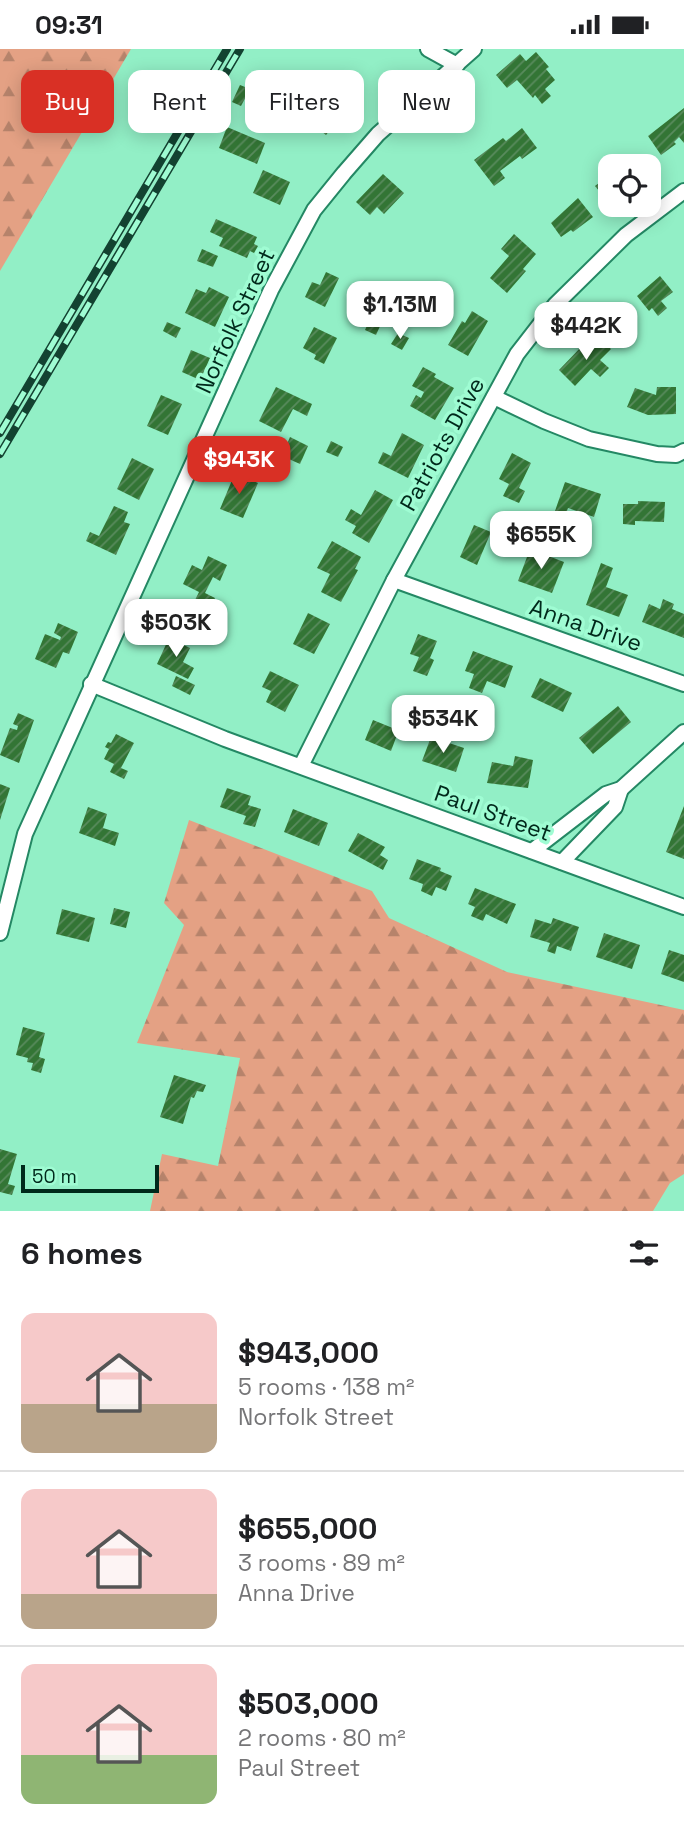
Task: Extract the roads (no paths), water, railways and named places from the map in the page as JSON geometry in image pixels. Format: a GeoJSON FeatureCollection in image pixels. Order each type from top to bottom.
{"type":"FeatureCollection","features":[{"type":"Feature","properties":{"kind":"street"},"geometry":{"type":"LineString","coordinates":[[428,49],[457,65]]}},
{"type":"Feature","properties":{"kind":"street","name":"Norfolk Street"},"geometry":{"type":"LineString","coordinates":[[0,933],[25,834],[271,289],[314,210],[378,134],[474,49]]}},
{"type":"Feature","properties":{"kind":"street","name":"Patriots Drive"},"geometry":{"type":"LineString","coordinates":[[300,766],[394,580],[517,354],[555,305],[626,235],[684,191]]}},
{"type":"Feature","properties":{"kind":"street"},"geometry":{"type":"LineString","coordinates":[[494,397],[589,439],[657,454],[676,455],[684,451]]}},
{"type":"Feature","properties":{"kind":"street","name":"Anna Drive"},"geometry":{"type":"LineString","coordinates":[[394,580],[684,684]]}},
{"type":"Feature","properties":{"kind":"street","name":"Paul Street"},"geometry":{"type":"LineString","coordinates":[[91,684],[225,739],[684,907]]}},
{"type":"Feature","properties":{"kind":"street"},"geometry":{"type":"LineString","coordinates":[[532,851],[606,794],[621,789],[684,732]]}},
{"type":"Feature","properties":{"kind":"street"},"geometry":{"type":"LineString","coordinates":[[562,862],[615,807],[621,789]]}},
{"type":"Feature","properties":{"kind":"railway"},"geometry":{"type":"LineString","coordinates":[[0,433],[227,49]]}},
{"type":"Feature","properties":{"kind":"railway"},"geometry":{"type":"LineString","coordinates":[[0,454],[240,49]]}}]}
